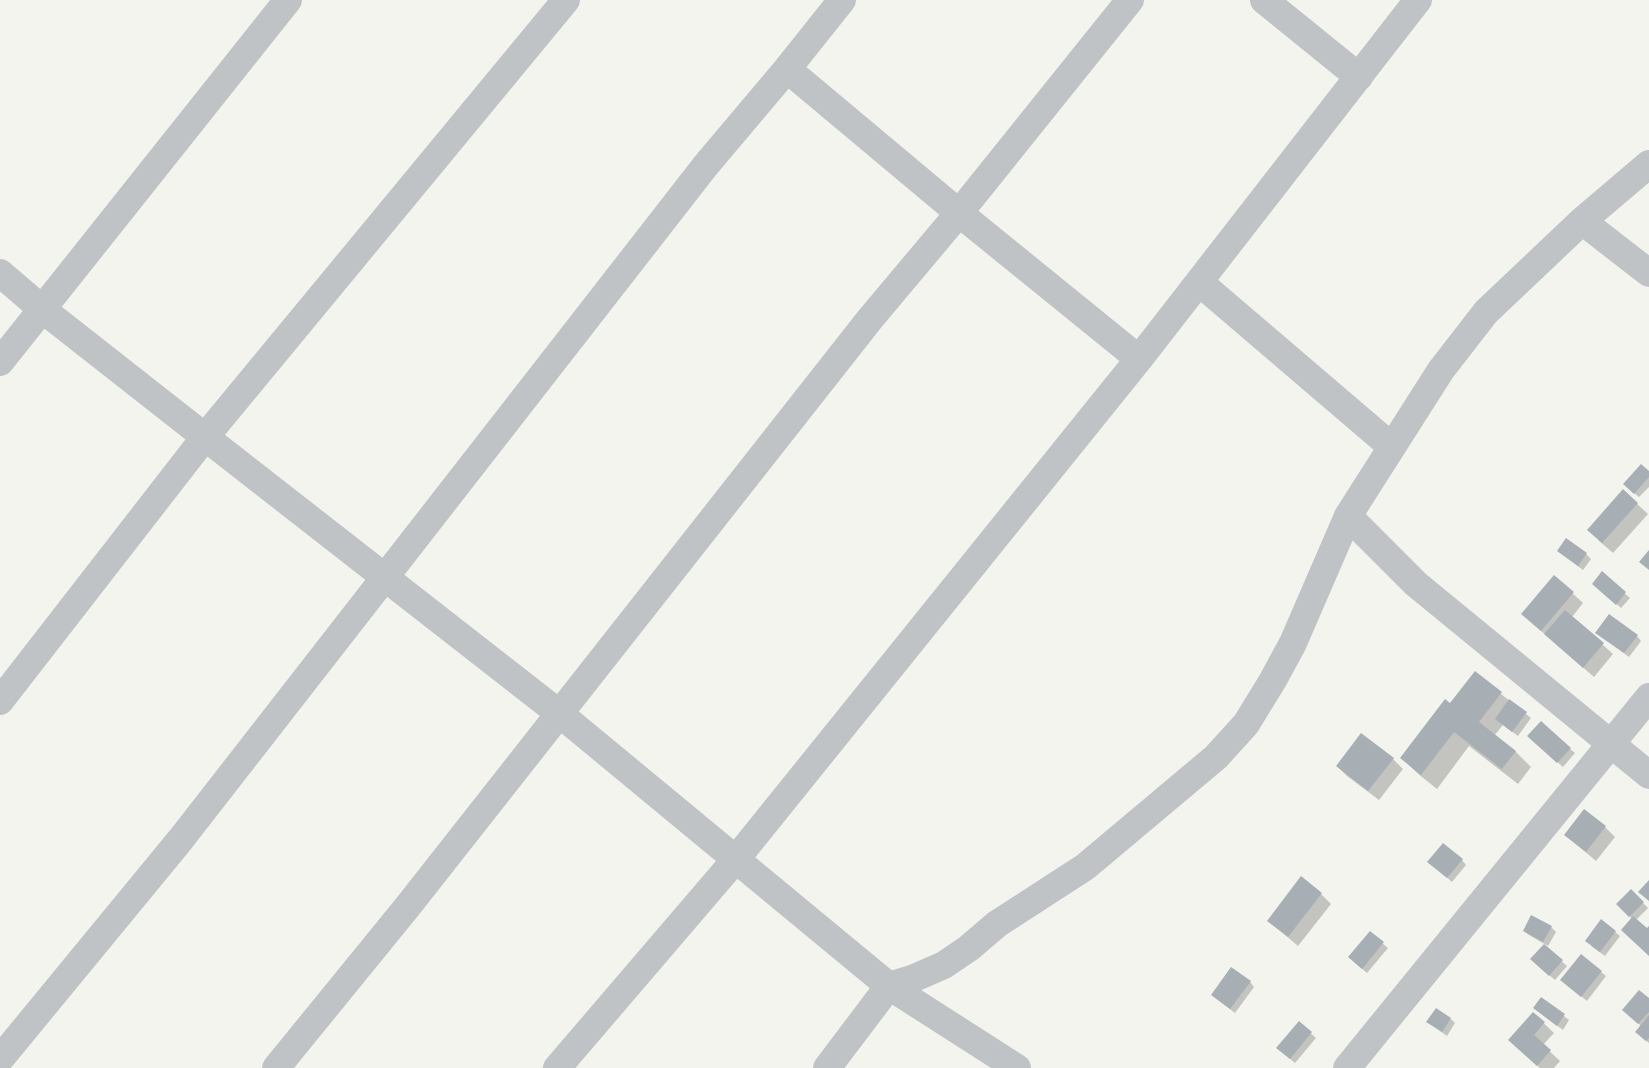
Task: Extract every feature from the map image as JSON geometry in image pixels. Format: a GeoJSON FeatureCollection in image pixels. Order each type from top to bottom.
{"type":"FeatureCollection","features":[{"type":"Feature","properties":{"kind":"street"},"geometry":{"type":"LineString","coordinates":[[0,362],[288,0]]}},
{"type":"Feature","properties":{"kind":"street"},"geometry":{"type":"LineString","coordinates":[[1,698],[205,437],[566,0]]}},
{"type":"Feature","properties":{"kind":"street"},"geometry":{"type":"LineString","coordinates":[[0,1059],[181,839],[706,165],[788,69],[842,0]]}},
{"type":"Feature","properties":{"kind":"street"},"geometry":{"type":"LineString","coordinates":[[276,1068],[408,906],[870,320],[959,213],[1130,0]]}},
{"type":"Feature","properties":{"kind":"street"},"geometry":{"type":"LineString","coordinates":[[1264,0],[1359,77]]}},
{"type":"Feature","properties":{"kind":"street"},"geometry":{"type":"LineString","coordinates":[[557,1068],[736,859],[1139,359],[1418,0]]}},
{"type":"Feature","properties":{"kind":"street"},"geometry":{"type":"LineString","coordinates":[[788,69],[959,213],[1139,359]]}},
{"type":"Feature","properties":{"kind":"street"},"geometry":{"type":"LineString","coordinates":[[827,1068],[889,986],[944,965],[969,948],[997,924],[1084,867],[1216,757],[1246,724],[1273,680],[1293,643],[1348,516],[1441,370],[1486,312],[1582,220],[1649,164]]}},
{"type":"Feature","properties":{"kind":"street"},"geometry":{"type":"LineString","coordinates":[[1582,220],[1649,273]]}},
{"type":"Feature","properties":{"kind":"street"},"geometry":{"type":"LineString","coordinates":[[0,273],[42,309],[560,714],[889,986],[1017,1068]]}},
{"type":"Feature","properties":{"kind":"street"},"geometry":{"type":"LineString","coordinates":[[1199,282],[1392,447]]}},
{"type":"Feature","properties":{"kind":"street"},"geometry":{"type":"LineString","coordinates":[[1348,516],[1416,584],[1649,775]]}},
{"type":"Feature","properties":{"kind":"street"},"geometry":{"type":"LineString","coordinates":[[1347,1068],[1649,697]]}},
{"type":"Feature","properties":{"kind":"building"},"geometry":{"type":"Polygon","coordinates":[[[1641,464],[1649,471],[1649,477],[1634,494],[1623,484],[1641,464]]]}},
{"type":"Feature","properties":{"kind":"building"},"geometry":{"type":"Polygon","coordinates":[[[1623,489],[1638,503],[1602,543],[1587,530],[1623,489]]]}},
{"type":"Feature","properties":{"kind":"building"},"geometry":{"type":"Polygon","coordinates":[[[1566,538],[1587,553],[1578,566],[1557,551],[1566,538]]]}},
{"type":"Feature","properties":{"kind":"building"},"geometry":{"type":"Polygon","coordinates":[[[1649,550],[1649,570],[1639,562],[1649,550]]]}},
{"type":"Feature","properties":{"kind":"building"},"geometry":{"type":"Polygon","coordinates":[[[1602,571],[1626,592],[1616,605],[1592,584],[1602,571]]]}},
{"type":"Feature","properties":{"kind":"building"},"geometry":{"type":"Polygon","coordinates":[[[1554,575],[1574,592],[1541,631],[1521,614],[1554,575]]]}},
{"type":"Feature","properties":{"kind":"building"},"geometry":{"type":"Polygon","coordinates":[[[1565,610],[1604,643],[1583,668],[1544,634],[1565,610]]]}},
{"type":"Feature","properties":{"kind":"building"},"geometry":{"type":"Polygon","coordinates":[[[1609,614],[1638,635],[1624,653],[1595,633],[1609,614]]]}},
{"type":"Feature","properties":{"kind":"building"},"geometry":{"type":"Polygon","coordinates":[[[1475,671],[1502,692],[1479,722],[1516,751],[1502,769],[1454,732],[1421,775],[1400,758],[1445,699],[1450,703],[1475,671]]]}},
{"type":"Feature","properties":{"kind":"building"},"geometry":{"type":"Polygon","coordinates":[[[1509,699],[1527,712],[1512,732],[1495,719],[1509,699]]]}},
{"type":"Feature","properties":{"kind":"building"},"geometry":{"type":"Polygon","coordinates":[[[1541,721],[1571,748],[1557,763],[1527,736],[1541,721]]]}},
{"type":"Feature","properties":{"kind":"building"},"geometry":{"type":"Polygon","coordinates":[[[1361,733],[1394,758],[1368,791],[1336,766],[1361,733]]]}},
{"type":"Feature","properties":{"kind":"building"},"geometry":{"type":"Polygon","coordinates":[[[1584,809],[1606,826],[1586,852],[1564,835],[1584,809]]]}},
{"type":"Feature","properties":{"kind":"building"},"geometry":{"type":"Polygon","coordinates":[[[1443,843],[1463,859],[1447,878],[1427,862],[1443,843]]]}},
{"type":"Feature","properties":{"kind":"building"},"geometry":{"type":"Polygon","coordinates":[[[1301,876],[1322,893],[1288,937],[1267,921],[1301,876]]]}},
{"type":"Feature","properties":{"kind":"building"},"geometry":{"type":"Polygon","coordinates":[[[1649,880],[1649,901],[1638,892],[1649,880]]]}},
{"type":"Feature","properties":{"kind":"building"},"geometry":{"type":"Polygon","coordinates":[[[1631,889],[1644,902],[1629,917],[1616,904],[1631,889]]]}},
{"type":"Feature","properties":{"kind":"building"},"geometry":{"type":"Polygon","coordinates":[[[1531,915],[1552,926],[1543,942],[1523,931],[1531,915]]]}},
{"type":"Feature","properties":{"kind":"building"},"geometry":{"type":"Polygon","coordinates":[[[1633,916],[1647,928],[1649,926],[1649,956],[1621,930],[1633,916]]]}},
{"type":"Feature","properties":{"kind":"building"},"geometry":{"type":"Polygon","coordinates":[[[1601,919],[1616,931],[1600,952],[1585,941],[1601,919]]]}},
{"type":"Feature","properties":{"kind":"building"},"geometry":{"type":"Polygon","coordinates":[[[1370,931],[1384,942],[1362,969],[1348,957],[1370,931]]]}},
{"type":"Feature","properties":{"kind":"building"},"geometry":{"type":"Polygon","coordinates":[[[1544,944],[1563,960],[1549,976],[1530,959],[1544,944]]]}},
{"type":"Feature","properties":{"kind":"building"},"geometry":{"type":"Polygon","coordinates":[[[1581,954],[1602,971],[1581,997],[1560,980],[1581,954]]]}},
{"type":"Feature","properties":{"kind":"building"},"geometry":{"type":"Polygon","coordinates":[[[1231,967],[1251,981],[1230,1009],[1211,995],[1231,967]]]}},
{"type":"Feature","properties":{"kind":"building"},"geometry":{"type":"Polygon","coordinates":[[[1639,990],[1649,998],[1649,1012],[1638,1024],[1622,1010],[1639,990]]]}},
{"type":"Feature","properties":{"kind":"building"},"geometry":{"type":"Polygon","coordinates":[[[1541,997],[1565,1014],[1557,1026],[1533,1008],[1541,997]]]}},
{"type":"Feature","properties":{"kind":"building"},"geometry":{"type":"Polygon","coordinates":[[[1436,1008],[1451,1018],[1442,1032],[1426,1022],[1436,1008]]]}},
{"type":"Feature","properties":{"kind":"building"},"geometry":{"type":"Polygon","coordinates":[[[1533,1012],[1545,1022],[1534,1035],[1551,1050],[1537,1066],[1508,1040],[1533,1012]]]}},
{"type":"Feature","properties":{"kind":"building"},"geometry":{"type":"Polygon","coordinates":[[[1649,1015],[1649,1038],[1646,1041],[1635,1032],[1649,1015]]]}},
{"type":"Feature","properties":{"kind":"building"},"geometry":{"type":"Polygon","coordinates":[[[1299,1021],[1312,1032],[1290,1059],[1276,1048],[1299,1021]]]}}]}
